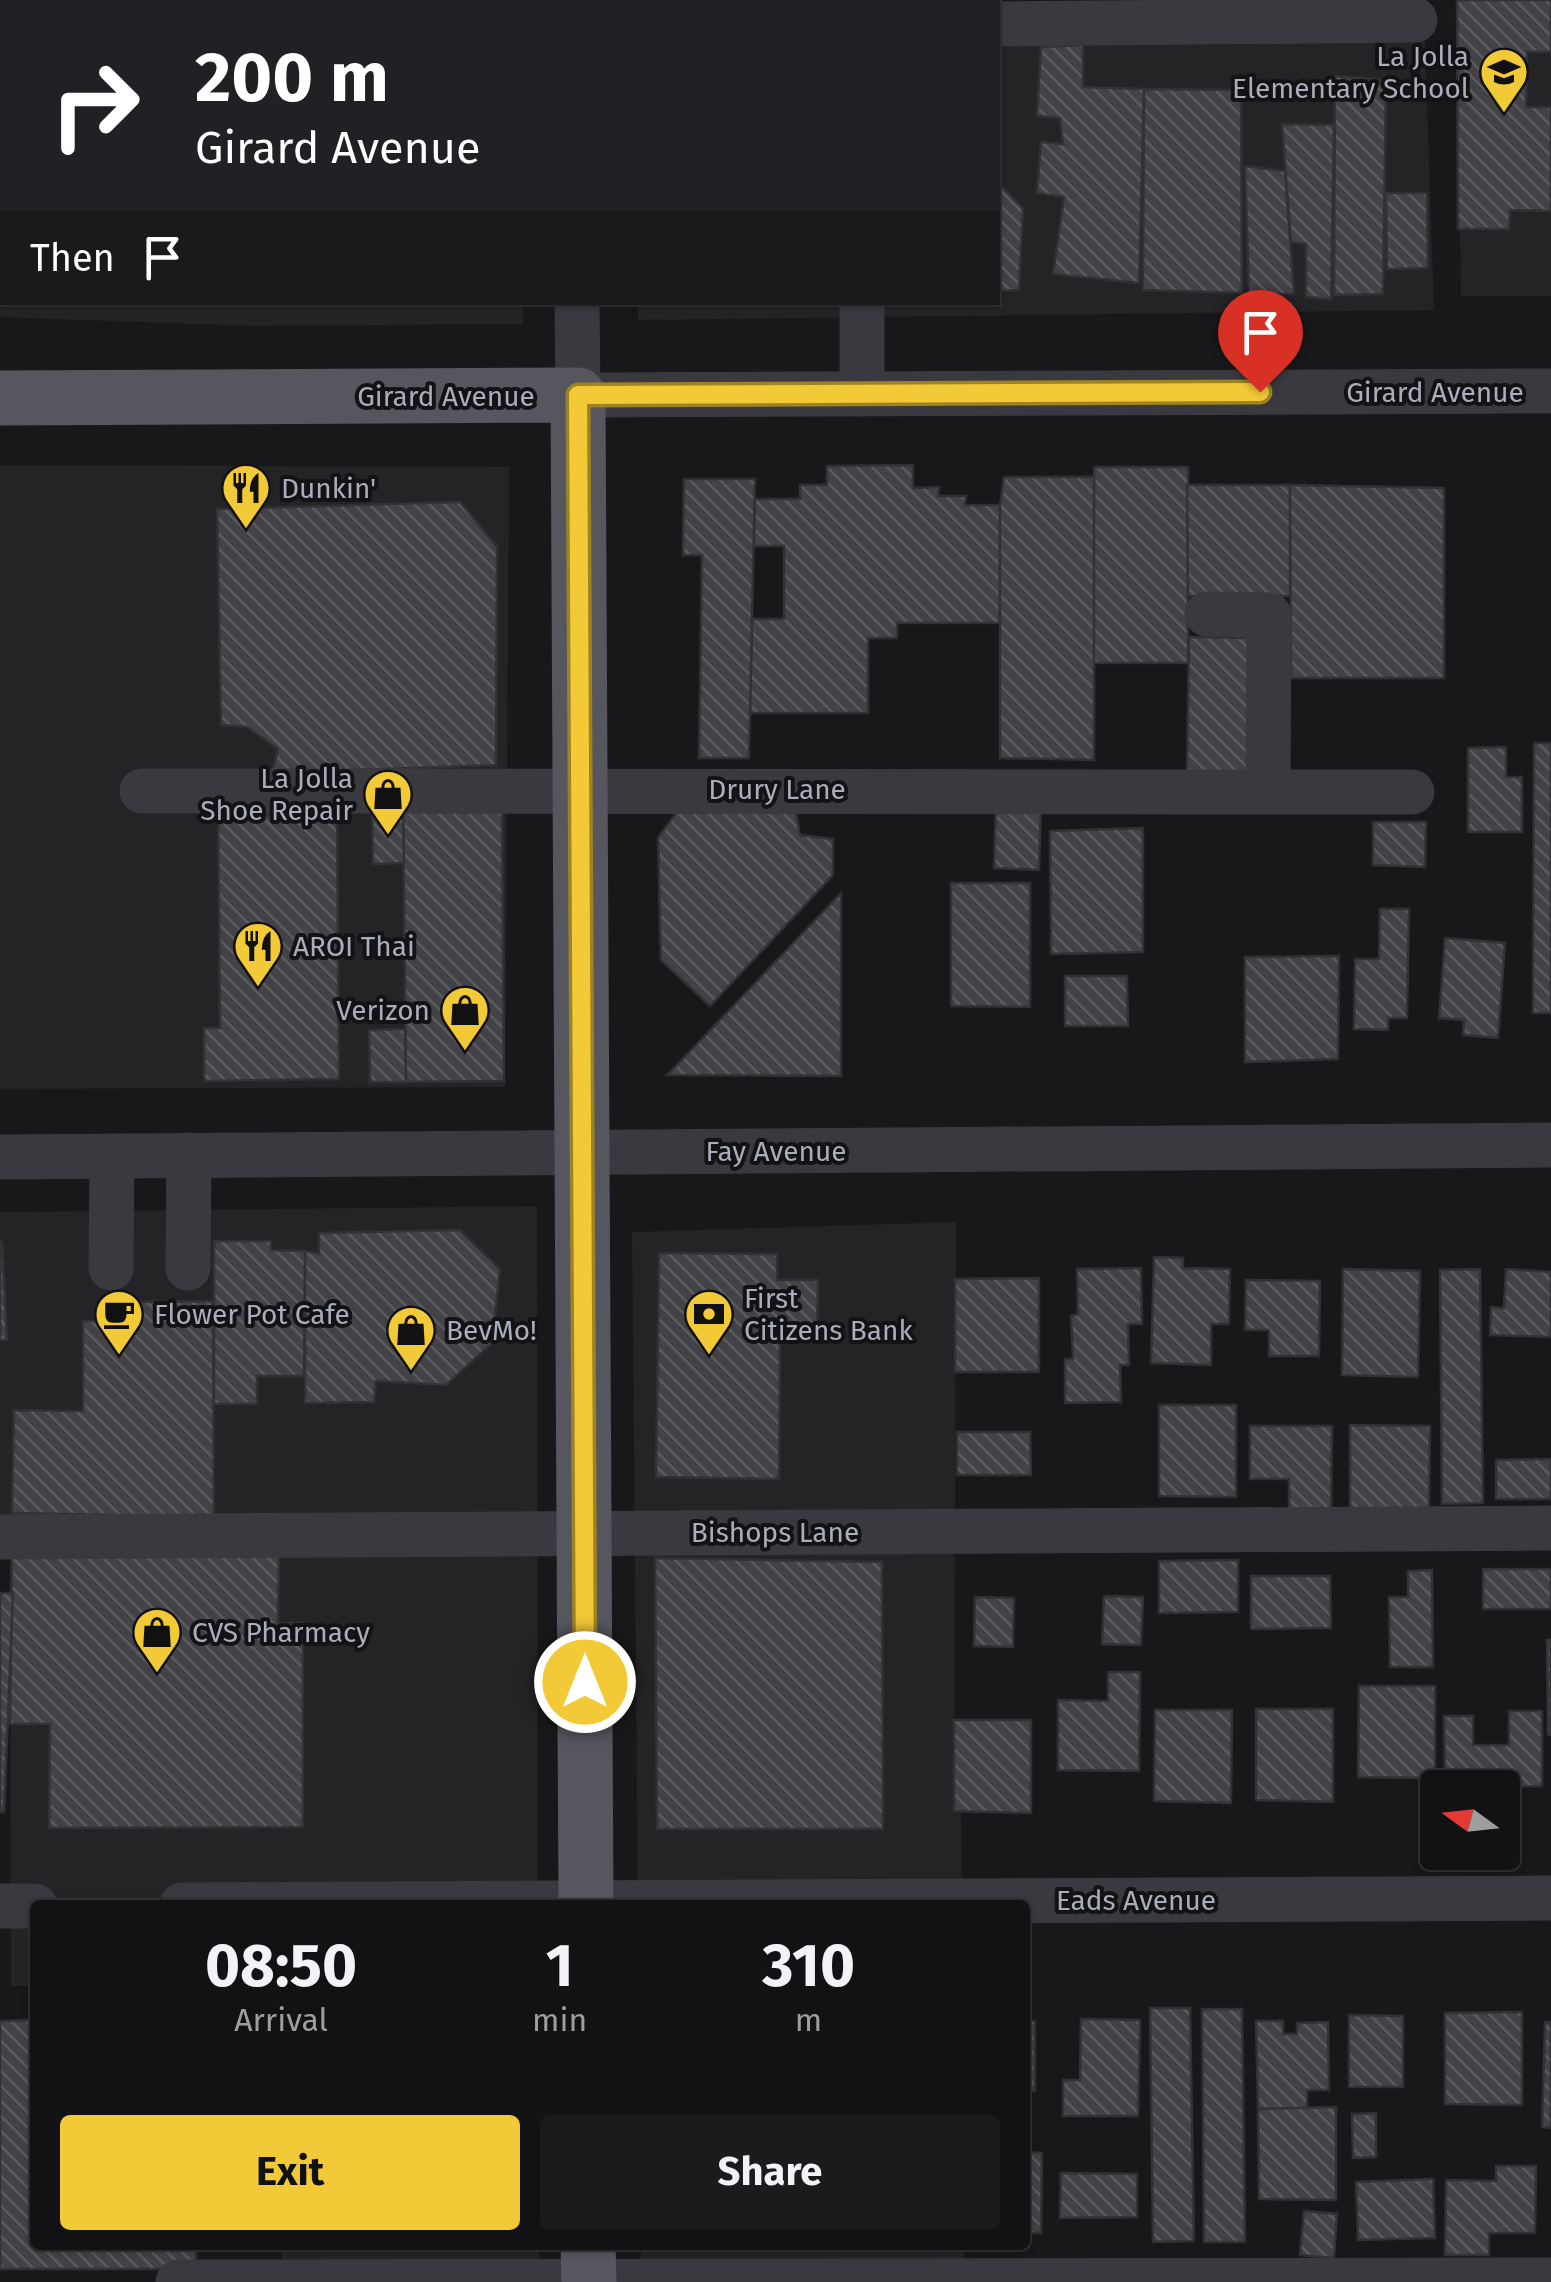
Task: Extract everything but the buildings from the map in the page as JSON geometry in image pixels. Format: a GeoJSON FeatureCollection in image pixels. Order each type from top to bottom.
{"type":"FeatureCollection","features":[{"type":"Feature","properties":{"kind":"main road","name":"Girard Avenue"},"geometry":{"type":"LineString","coordinates":[[0,398],[578,395]]}},
{"type":"Feature","properties":{"kind":"main road"},"geometry":{"type":"LineString","coordinates":[[578,395],[577,790],[586,1900]]}},
{"type":"Feature","properties":{"kind":"main road"},"geometry":{"type":"LineString","coordinates":[[588,2250],[588,2282]]}},
{"type":"Feature","properties":{"kind":"street"},"geometry":{"type":"LineString","coordinates":[[1000,24],[1414,20]]}},
{"type":"Feature","properties":{"kind":"street"},"geometry":{"type":"LineString","coordinates":[[577,305],[578,395]]}},
{"type":"Feature","properties":{"kind":"street"},"geometry":{"type":"LineString","coordinates":[[862,305],[862,394]]}},
{"type":"Feature","properties":{"kind":"street","name":"Girard Avenue"},"geometry":{"type":"LineString","coordinates":[[578,395],[1551,391]]}},
{"type":"Feature","properties":{"kind":"street"},"geometry":{"type":"LineString","coordinates":[[1207,614],[1269,614],[1268,790]]}},
{"type":"Feature","properties":{"kind":"street","name":"Drury Lane"},"geometry":{"type":"LineString","coordinates":[[142,791],[1412,792]]}},
{"type":"Feature","properties":{"kind":"street","name":"Fay Avenue"},"geometry":{"type":"LineString","coordinates":[[0,1157],[1551,1144]]}},
{"type":"Feature","properties":{"kind":"street"},"geometry":{"type":"LineString","coordinates":[[188,1268],[189,1155]]}},
{"type":"Feature","properties":{"kind":"street"},"geometry":{"type":"LineString","coordinates":[[111,1268],[112,1156]]}},
{"type":"Feature","properties":{"kind":"street","name":"Bishops Lane"},"geometry":{"type":"LineString","coordinates":[[0,1538],[1551,1528]]}},
{"type":"Feature","properties":{"kind":"street","name":"Eads Avenue"},"geometry":{"type":"LineString","coordinates":[[1030,1901],[1551,1898]]}},
{"type":"Feature","properties":{"kind":"street"},"geometry":{"type":"LineString","coordinates":[[0,1906],[30,1906]]}},
{"type":"Feature","properties":{"kind":"street"},"geometry":{"type":"LineString","coordinates":[[178,2282],[1551,2280]]}},
{"type":"Feature","properties":{"kind":"shaded area","name":"La Jolla Elementary School"},"geometry":{"type":"Polygon","coordinates":[[[1457,0],[1551,0],[1551,296],[1461,296],[1457,0]]]}},
{"type":"Feature","properties":{"kind":"shaded area"},"geometry":{"type":"Polygon","coordinates":[[[1000,39],[1425,41],[1434,310],[638,320],[638,305],[1000,305],[1000,39]]]}},
{"type":"Feature","properties":{"kind":"shaded area"},"geometry":{"type":"Polygon","coordinates":[[[0,305],[523,305],[523,324],[254,326],[0,317],[0,305]]]}},
{"type":"Feature","properties":{"kind":"shaded area"},"geometry":{"type":"Polygon","coordinates":[[[0,465],[509,467],[505,1087],[0,1089],[0,465]]]}},
{"type":"Feature","properties":{"kind":"shaded area"},"geometry":{"type":"Polygon","coordinates":[[[537,1206],[538,1900],[30,1900],[30,1986],[11,1986],[10,1524],[0,1524],[0,1212],[537,1206]]]}},
{"type":"Feature","properties":{"kind":"shaded area"},"geometry":{"type":"Polygon","coordinates":[[[956,1222],[954,1810],[961,1811],[962,1900],[638,1900],[632,1232],[956,1222]]]}},
{"type":"Feature","properties":{"kind":"shaded area"},"geometry":{"type":"Polygon","coordinates":[[[282,2250],[539,2250],[539,2282],[282,2282],[282,2250]]]}},
{"type":"Feature","properties":{"kind":"shaded area"},"geometry":{"type":"Polygon","coordinates":[[[641,2250],[964,2250],[965,2282],[641,2282],[641,2250]]]}},
{"type":"Feature","properties":{"kind":"place","name":"La Jolla Elementary School"},"geometry":{"type":"Point","coordinates":[1504,114]}},
{"type":"Feature","properties":{"kind":"place","name":"Dunkin'"},"geometry":{"type":"Point","coordinates":[246,530]}},
{"type":"Feature","properties":{"kind":"place","name":"La Jolla Shoe Repair"},"geometry":{"type":"Point","coordinates":[388,836]}},
{"type":"Feature","properties":{"kind":"place","name":"AROI Thai"},"geometry":{"type":"Point","coordinates":[258,988]}},
{"type":"Feature","properties":{"kind":"place","name":"Verizon"},"geometry":{"type":"Point","coordinates":[465,1052]}},
{"type":"Feature","properties":{"kind":"place","name":"Flower Pot Cafe"},"geometry":{"type":"Point","coordinates":[119,1356]}},
{"type":"Feature","properties":{"kind":"place","name":"First Citizens Bank"},"geometry":{"type":"Point","coordinates":[709,1356]}},
{"type":"Feature","properties":{"kind":"place","name":"BevMo!"},"geometry":{"type":"Point","coordinates":[411,1372]}},
{"type":"Feature","properties":{"kind":"place","name":"CVS Pharmacy"},"geometry":{"type":"Point","coordinates":[157,1674]}},
{"type":"Feature","properties":{"kind":"route"},"geometry":{"type":"LineString","coordinates":[[585,1682],[577,790],[578,395],[1260,392]]}}]}
